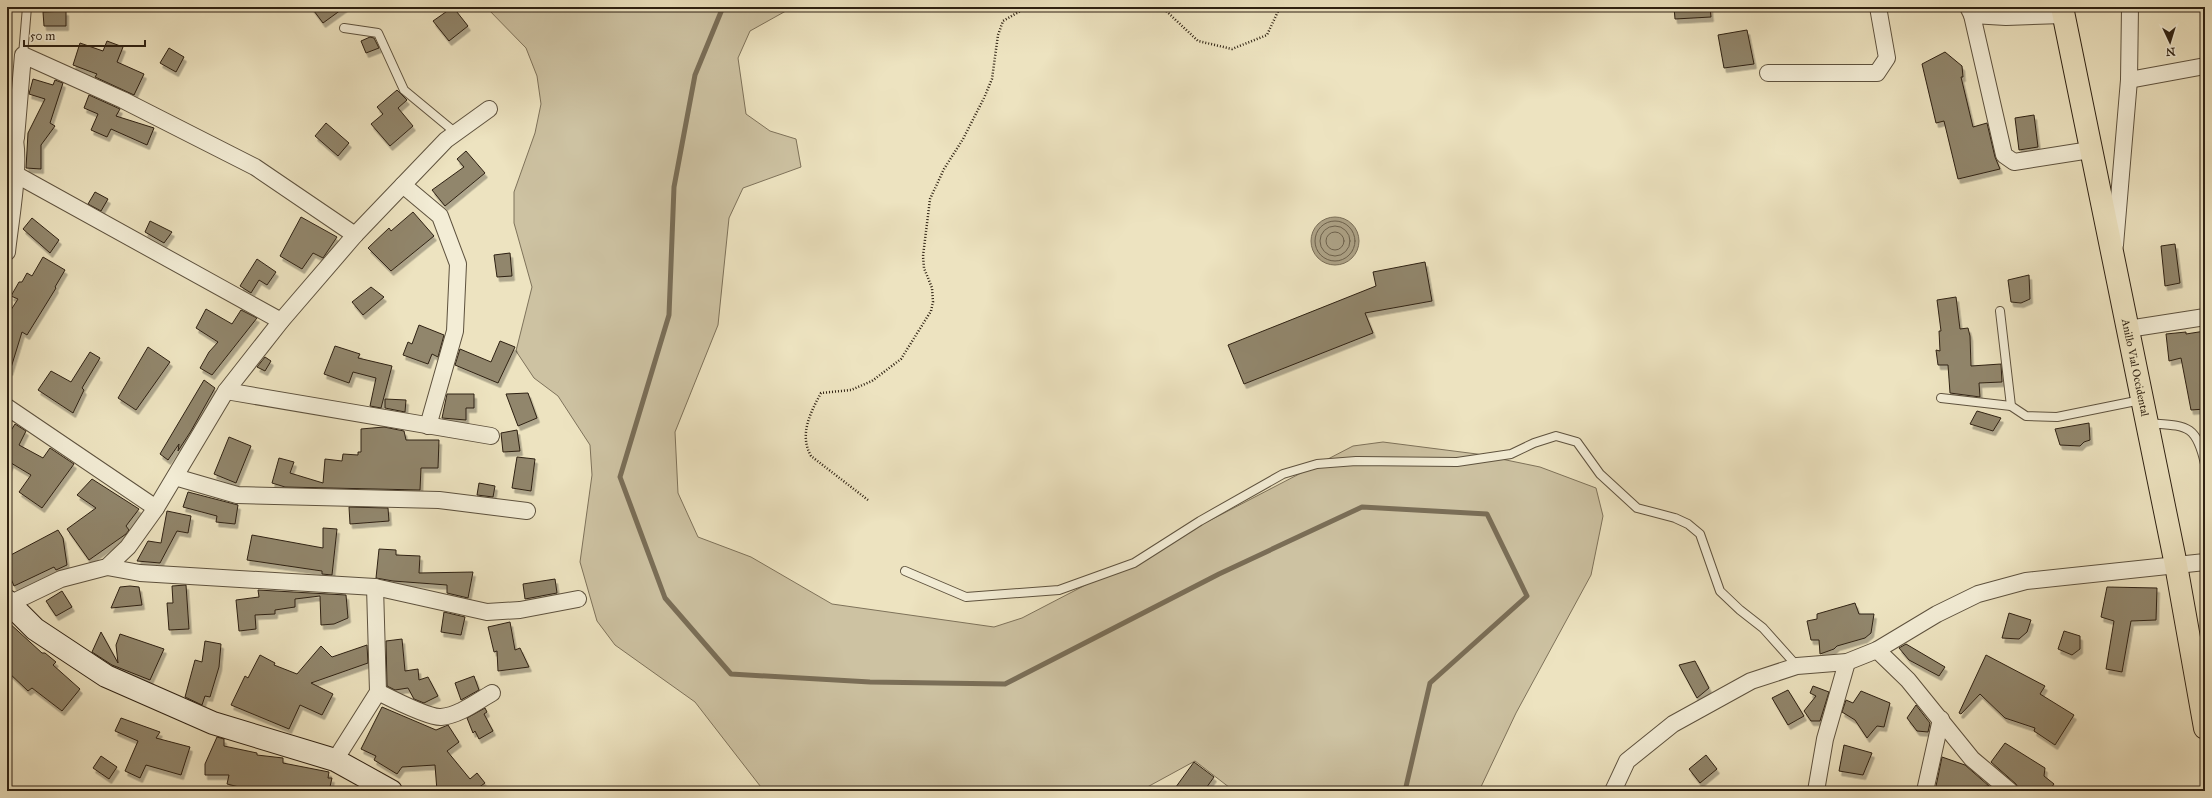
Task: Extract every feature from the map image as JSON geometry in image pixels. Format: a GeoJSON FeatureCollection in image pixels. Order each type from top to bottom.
{"type":"FeatureCollection","features":[{"type":"Feature","properties":{"kind":"highway","name":"Anillo Vial Occidental"},"geometry":{"type":"LineString","coordinates":[[2063,11],[2090,150],[2176,565],[2205,728]]}},
{"type":"Feature","properties":{"kind":"main road"},"geometry":{"type":"LineString","coordinates":[[8,603],[35,629],[106,676],[213,723],[335,760],[391,791]]}},
{"type":"Feature","properties":{"kind":"street"},"geometry":{"type":"LineString","coordinates":[[1768,73],[1877,73],[1887,58],[1878,7]]}},
{"type":"Feature","properties":{"kind":"street"},"geometry":{"type":"LineString","coordinates":[[2114,262],[2130,80],[2130,7]]}},
{"type":"Feature","properties":{"kind":"street"},"geometry":{"type":"LineString","coordinates":[[2063,11],[2006,18],[1970,11],[2004,155],[2014,162],[2090,150]]}},
{"type":"Feature","properties":{"kind":"street"},"geometry":{"type":"LineString","coordinates":[[7,252],[11,175],[16,138],[23,55],[123,100],[255,167],[355,235]]}},
{"type":"Feature","properties":{"kind":"street"},"geometry":{"type":"LineString","coordinates":[[2130,80],[2205,66]]}},
{"type":"Feature","properties":{"kind":"street"},"geometry":{"type":"LineString","coordinates":[[107,567],[128,547],[156,508],[226,391],[281,321],[355,235],[446,140],[489,108]]}},
{"type":"Feature","properties":{"kind":"street"},"geometry":{"type":"LineString","coordinates":[[7,116],[16,138]]}},
{"type":"Feature","properties":{"kind":"street"},"geometry":{"type":"LineString","coordinates":[[11,175],[281,321]]}},
{"type":"Feature","properties":{"kind":"street"},"geometry":{"type":"LineString","coordinates":[[403,185],[440,216],[458,264],[455,331],[428,426]]}},
{"type":"Feature","properties":{"kind":"street"},"geometry":{"type":"LineString","coordinates":[[2128,329],[2205,317]]}},
{"type":"Feature","properties":{"kind":"street"},"geometry":{"type":"LineString","coordinates":[[226,391],[491,436]]}},
{"type":"Feature","properties":{"kind":"street"},"geometry":{"type":"LineString","coordinates":[[7,407],[156,508]]}},
{"type":"Feature","properties":{"kind":"street"},"geometry":{"type":"LineString","coordinates":[[175,477],[237,495],[439,500],[527,511]]}},
{"type":"Feature","properties":{"kind":"street"},"geometry":{"type":"LineString","coordinates":[[1613,791],[1627,761],[1673,724],[1751,681],[1797,666],[1846,662],[1877,650],[1937,614],[1978,594],[2026,581],[2205,562]]}},
{"type":"Feature","properties":{"kind":"street"},"geometry":{"type":"LineString","coordinates":[[8,603],[61,579],[107,567],[140,573],[375,587],[487,612],[520,610],[578,600]]}},
{"type":"Feature","properties":{"kind":"street"},"geometry":{"type":"LineString","coordinates":[[335,760],[378,692],[375,587]]}},
{"type":"Feature","properties":{"kind":"street"},"geometry":{"type":"LineString","coordinates":[[1877,650],[1908,680],[1972,759],[2010,791]]}},
{"type":"Feature","properties":{"kind":"street"},"geometry":{"type":"LineString","coordinates":[[1816,791],[1825,739],[1846,662]]}},
{"type":"Feature","properties":{"kind":"street"},"geometry":{"type":"LineString","coordinates":[[378,692],[407,706],[440,717],[462,711],[492,693]]}},
{"type":"Feature","properties":{"kind":"street"},"geometry":{"type":"LineString","coordinates":[[1925,791],[1941,719]]}},
{"type":"Feature","properties":{"kind":"lane"},"geometry":{"type":"LineString","coordinates":[[23,55],[27,7]]}},
{"type":"Feature","properties":{"kind":"lane"},"geometry":{"type":"LineString","coordinates":[[344,28],[378,33],[404,90],[456,132]]}},
{"type":"Feature","properties":{"kind":"lane"},"geometry":{"type":"LineString","coordinates":[[2000,311],[2011,406]]}},
{"type":"Feature","properties":{"kind":"lane"},"geometry":{"type":"LineString","coordinates":[[1942,398],[2011,406],[2026,416],[2057,417],[2141,400]]}},
{"type":"Feature","properties":{"kind":"lane"},"geometry":{"type":"LineString","coordinates":[[2146,423],[2179,425],[2190,430],[2198,438],[2205,464]]}},
{"type":"Feature","properties":{"kind":"lane"},"geometry":{"type":"LineString","coordinates":[[905,571],[966,597],[1059,590],[1134,563],[1200,521],[1283,474],[1317,464],[1356,460],[1457,462],[1510,454],[1534,443],[1556,436],[1578,442],[1600,474],[1637,508],[1675,518],[1688,524],[1700,534],[1720,590],[1740,610],[1763,628],[1797,666]]}},
{"type":"Feature","properties":{"kind":"path"},"geometry":{"type":"LineString","coordinates":[[868,500],[811,456],[806,447],[806,425],[821,393],[851,390],[872,381],[901,359],[931,311],[933,302],[932,288],[924,268],[923,256],[930,200],[944,169],[963,139],[992,79],[998,35],[1003,21],[1027,7]]}},
{"type":"Feature","properties":{"kind":"path"},"geometry":{"type":"LineString","coordinates":[[1162,7],[1198,41],[1232,49],[1267,35],[1280,7]]}},
{"type":"Feature","properties":{"kind":"shaded area"},"geometry":{"type":"Polygon","coordinates":[[[486,7],[793,7],[750,31],[738,58],[746,114],[770,131],[796,139],[801,167],[743,188],[729,218],[718,325],[675,432],[678,493],[698,537],[751,557],[832,604],[994,627],[1022,618],[1353,446],[1383,442],[1477,454],[1540,467],[1596,488],[1603,516],[1591,575],[1516,713],[1479,791],[1234,791],[1195,761],[1140,791],[764,791],[695,702],[615,645],[597,621],[580,562],[592,475],[590,445],[558,396],[534,378],[516,351],[532,287],[514,223],[514,192],[535,133],[541,104],[537,76],[526,48],[486,7]]]}},
{"type":"Feature","properties":{"kind":"water"},"geometry":{"type":"Polygon","coordinates":[[[1335,217],[1344,219],[1352,224],[1357,232],[1359,241],[1357,250],[1352,258],[1344,263],[1335,265],[1326,263],[1318,258],[1313,250],[1311,241],[1313,232],[1318,224],[1326,219],[1335,217]]]}},
{"type":"Feature","properties":{"kind":"building"},"geometry":{"type":"Polygon","coordinates":[[[311,7],[345,7],[323,23],[311,7]]]}},
{"type":"Feature","properties":{"kind":"building"},"geometry":{"type":"Polygon","coordinates":[[[453,7],[468,26],[449,41],[433,21],[453,7]]]}},
{"type":"Feature","properties":{"kind":"building"},"geometry":{"type":"Polygon","coordinates":[[[1674,7],[1710,7],[1711,17],[1675,19],[1674,7]]]}},
{"type":"Feature","properties":{"kind":"building"},"geometry":{"type":"Polygon","coordinates":[[[66,11],[66,26],[44,26],[43,12],[66,11]]]}},
{"type":"Feature","properties":{"kind":"building"},"geometry":{"type":"Polygon","coordinates":[[[1747,30],[1754,64],[1724,68],[1718,35],[1747,30]]]}},
{"type":"Feature","properties":{"kind":"building"},"geometry":{"type":"Polygon","coordinates":[[[370,37],[374,38],[379,48],[366,53],[361,41],[370,37]]]}},
{"type":"Feature","properties":{"kind":"building"},"geometry":{"type":"Polygon","coordinates":[[[107,41],[123,47],[117,62],[144,74],[134,95],[95,77],[97,74],[73,65],[80,43],[103,51],[107,41]]]}},
{"type":"Feature","properties":{"kind":"building"},"geometry":{"type":"Polygon","coordinates":[[[169,48],[184,57],[176,72],[160,63],[169,48]]]}},
{"type":"Feature","properties":{"kind":"building"},"geometry":{"type":"Polygon","coordinates":[[[1945,52],[1962,66],[1963,77],[1961,77],[1973,127],[1987,123],[1995,157],[2000,169],[1958,179],[1944,121],[1936,123],[1922,64],[1945,52]]]}},
{"type":"Feature","properties":{"kind":"building"},"geometry":{"type":"Polygon","coordinates":[[[33,79],[53,85],[55,80],[63,83],[50,123],[55,126],[41,145],[41,169],[26,168],[28,133],[45,99],[29,94],[33,79]]]}},
{"type":"Feature","properties":{"kind":"building"},"geometry":{"type":"Polygon","coordinates":[[[397,90],[407,100],[398,108],[413,126],[390,146],[371,124],[383,114],[377,107],[397,90]]]}},
{"type":"Feature","properties":{"kind":"building"},"geometry":{"type":"Polygon","coordinates":[[[89,95],[120,109],[116,116],[154,128],[147,145],[111,129],[107,137],[91,130],[98,114],[84,108],[89,95]]]}},
{"type":"Feature","properties":{"kind":"building"},"geometry":{"type":"Polygon","coordinates":[[[2034,115],[2038,147],[2019,150],[2015,118],[2034,115]]]}},
{"type":"Feature","properties":{"kind":"building"},"geometry":{"type":"Polygon","coordinates":[[[326,123],[349,143],[338,156],[315,136],[326,123]]]}},
{"type":"Feature","properties":{"kind":"building"},"geometry":{"type":"Polygon","coordinates":[[[466,151],[485,173],[445,206],[432,190],[464,167],[457,159],[466,151]]]}},
{"type":"Feature","properties":{"kind":"building"},"geometry":{"type":"Polygon","coordinates":[[[95,192],[108,199],[101,211],[88,204],[95,192]]]}},
{"type":"Feature","properties":{"kind":"building"},"geometry":{"type":"Polygon","coordinates":[[[413,212],[434,236],[391,271],[368,248],[389,228],[391,231],[413,212]]]}},
{"type":"Feature","properties":{"kind":"building"},"geometry":{"type":"Polygon","coordinates":[[[301,217],[337,237],[323,258],[313,253],[302,269],[280,256],[301,217]]]}},
{"type":"Feature","properties":{"kind":"building"},"geometry":{"type":"Polygon","coordinates":[[[32,218],[59,240],[50,253],[23,229],[32,218]]]}},
{"type":"Feature","properties":{"kind":"building"},"geometry":{"type":"Polygon","coordinates":[[[150,221],[172,232],[164,243],[145,232],[150,221]]]}},
{"type":"Feature","properties":{"kind":"building"},"geometry":{"type":"Polygon","coordinates":[[[2175,244],[2180,283],[2165,286],[2161,246],[2175,244]]]}},
{"type":"Feature","properties":{"kind":"building"},"geometry":{"type":"Polygon","coordinates":[[[510,253],[512,276],[497,277],[494,255],[510,253]]]}},
{"type":"Feature","properties":{"kind":"building"},"geometry":{"type":"Polygon","coordinates":[[[43,257],[65,270],[55,287],[56,288],[27,335],[22,332],[10,371],[7,370],[7,316],[18,299],[11,296],[19,282],[22,282],[27,273],[32,276],[43,257]]]}},
{"type":"Feature","properties":{"kind":"building"},"geometry":{"type":"Polygon","coordinates":[[[257,259],[276,272],[267,285],[259,280],[251,293],[240,286],[257,259]]]}},
{"type":"Feature","properties":{"kind":"building"},"geometry":{"type":"Polygon","coordinates":[[[1425,262],[1432,301],[1365,313],[1373,333],[1244,384],[1228,345],[1376,286],[1373,272],[1425,262]]]}},
{"type":"Feature","properties":{"kind":"building"},"geometry":{"type":"Polygon","coordinates":[[[2029,275],[2030,299],[2021,303],[2011,302],[2008,280],[2029,275]]]}},
{"type":"Feature","properties":{"kind":"building"},"geometry":{"type":"Polygon","coordinates":[[[371,287],[384,297],[363,315],[352,302],[371,287]]]}},
{"type":"Feature","properties":{"kind":"building"},"geometry":{"type":"Polygon","coordinates":[[[1956,297],[1960,329],[1968,328],[1970,336],[1971,366],[2001,364],[2002,382],[1979,383],[1980,397],[1950,393],[1948,365],[1938,365],[1936,350],[1940,351],[1939,331],[1941,331],[1937,300],[1956,297]]]}},
{"type":"Feature","properties":{"kind":"building"},"geometry":{"type":"Polygon","coordinates":[[[206,309],[232,324],[241,310],[257,318],[212,375],[200,368],[209,352],[218,342],[196,328],[206,309]]]}},
{"type":"Feature","properties":{"kind":"building"},"geometry":{"type":"Polygon","coordinates":[[[419,325],[444,335],[438,357],[432,354],[428,364],[403,355],[408,342],[412,344],[419,325]]]}},
{"type":"Feature","properties":{"kind":"building"},"geometry":{"type":"Polygon","coordinates":[[[2205,331],[2205,409],[2191,410],[2181,358],[2169,361],[2166,334],[2186,332],[2186,334],[2205,331]]]}},
{"type":"Feature","properties":{"kind":"building"},"geometry":{"type":"Polygon","coordinates":[[[500,341],[515,347],[498,383],[455,365],[460,349],[491,362],[500,341]]]}},
{"type":"Feature","properties":{"kind":"building"},"geometry":{"type":"Polygon","coordinates":[[[335,346],[360,354],[358,358],[392,366],[381,408],[370,406],[376,378],[353,372],[349,383],[324,374],[335,346]]]}},
{"type":"Feature","properties":{"kind":"building"},"geometry":{"type":"Polygon","coordinates":[[[148,347],[170,362],[136,410],[118,398],[148,347]]]}},
{"type":"Feature","properties":{"kind":"building"},"geometry":{"type":"Polygon","coordinates":[[[90,352],[100,358],[82,388],[84,390],[73,413],[38,390],[51,371],[71,382],[90,352]]]}},
{"type":"Feature","properties":{"kind":"building"},"geometry":{"type":"Polygon","coordinates":[[[265,357],[271,361],[265,371],[257,367],[265,357]]]}},
{"type":"Feature","properties":{"kind":"building"},"geometry":{"type":"Polygon","coordinates":[[[204,380],[215,388],[178,451],[179,444],[168,460],[160,454],[204,380]]]}},
{"type":"Feature","properties":{"kind":"building"},"geometry":{"type":"Polygon","coordinates":[[[528,393],[537,418],[518,426],[506,394],[528,393]]]}},
{"type":"Feature","properties":{"kind":"building"},"geometry":{"type":"Polygon","coordinates":[[[447,394],[474,394],[474,408],[466,408],[466,420],[442,418],[447,394]]]}},
{"type":"Feature","properties":{"kind":"building"},"geometry":{"type":"Polygon","coordinates":[[[385,399],[406,400],[405,412],[385,408],[385,399]]]}},
{"type":"Feature","properties":{"kind":"building"},"geometry":{"type":"Polygon","coordinates":[[[1977,411],[2001,418],[1993,431],[1970,424],[1977,411]]]}},
{"type":"Feature","properties":{"kind":"building"},"geometry":{"type":"Polygon","coordinates":[[[2089,423],[2090,440],[2084,442],[2080,446],[2060,445],[2055,429],[2089,423]]]}},
{"type":"Feature","properties":{"kind":"building"},"geometry":{"type":"Polygon","coordinates":[[[15,424],[26,431],[19,445],[43,458],[50,448],[74,464],[42,508],[19,492],[31,475],[11,463],[7,471],[7,437],[15,424]]]}},
{"type":"Feature","properties":{"kind":"building"},"geometry":{"type":"Polygon","coordinates":[[[384,427],[404,431],[406,440],[439,440],[438,468],[421,468],[420,490],[285,487],[272,483],[279,458],[294,462],[290,473],[323,483],[325,459],[342,461],[343,454],[358,455],[358,452],[361,452],[361,429],[384,427]]]}},
{"type":"Feature","properties":{"kind":"building"},"geometry":{"type":"Polygon","coordinates":[[[517,430],[520,451],[503,452],[501,433],[517,430]]]}},
{"type":"Feature","properties":{"kind":"building"},"geometry":{"type":"Polygon","coordinates":[[[229,437],[251,446],[236,483],[214,474],[229,437]]]}},
{"type":"Feature","properties":{"kind":"building"},"geometry":{"type":"Polygon","coordinates":[[[517,457],[535,459],[531,491],[512,488],[517,457]]]}},
{"type":"Feature","properties":{"kind":"building"},"geometry":{"type":"Polygon","coordinates":[[[92,479],[139,509],[126,526],[129,530],[126,534],[89,560],[67,529],[96,508],[77,495],[92,479]]]}},
{"type":"Feature","properties":{"kind":"building"},"geometry":{"type":"Polygon","coordinates":[[[479,483],[495,486],[493,497],[477,495],[479,483]]]}},
{"type":"Feature","properties":{"kind":"building"},"geometry":{"type":"Polygon","coordinates":[[[188,492],[238,505],[235,524],[216,522],[217,516],[183,507],[188,492]]]}},
{"type":"Feature","properties":{"kind":"building"},"geometry":{"type":"Polygon","coordinates":[[[349,507],[388,508],[389,521],[350,524],[349,507]]]}},
{"type":"Feature","properties":{"kind":"building"},"geometry":{"type":"Polygon","coordinates":[[[167,511],[191,516],[188,533],[177,531],[160,563],[137,561],[148,541],[161,543],[167,511]]]}},
{"type":"Feature","properties":{"kind":"building"},"geometry":{"type":"Polygon","coordinates":[[[323,528],[337,529],[332,575],[322,574],[322,571],[247,560],[252,535],[323,548],[323,528]]]}},
{"type":"Feature","properties":{"kind":"building"},"geometry":{"type":"Polygon","coordinates":[[[58,530],[63,538],[67,565],[56,570],[54,567],[14,586],[7,569],[7,557],[58,530]]]}},
{"type":"Feature","properties":{"kind":"building"},"geometry":{"type":"Polygon","coordinates":[[[379,549],[396,550],[396,555],[420,556],[419,573],[473,572],[468,598],[447,593],[447,585],[393,581],[376,578],[379,549]]]}},
{"type":"Feature","properties":{"kind":"building"},"geometry":{"type":"Polygon","coordinates":[[[555,579],[557,593],[525,599],[523,584],[555,579]]]}},
{"type":"Feature","properties":{"kind":"building"},"geometry":{"type":"Polygon","coordinates":[[[186,585],[189,629],[169,630],[167,603],[173,603],[172,586],[186,585]]]}},
{"type":"Feature","properties":{"kind":"building"},"geometry":{"type":"Polygon","coordinates":[[[120,587],[139,587],[142,605],[111,608],[120,587]]]}},
{"type":"Feature","properties":{"kind":"building"},"geometry":{"type":"Polygon","coordinates":[[[2107,587],[2157,588],[2156,620],[2131,621],[2122,672],[2106,669],[2114,621],[2101,617],[2107,587]]]}},
{"type":"Feature","properties":{"kind":"building"},"geometry":{"type":"Polygon","coordinates":[[[258,590],[346,595],[348,618],[334,624],[321,625],[320,596],[295,599],[295,607],[275,610],[275,614],[255,615],[256,629],[239,631],[236,600],[259,597],[258,590]]]}},
{"type":"Feature","properties":{"kind":"building"},"geometry":{"type":"Polygon","coordinates":[[[62,591],[72,607],[56,616],[46,601],[62,591]]]}},
{"type":"Feature","properties":{"kind":"building"},"geometry":{"type":"Polygon","coordinates":[[[1855,603],[1859,614],[1874,614],[1871,633],[1865,638],[1837,646],[1834,649],[1820,654],[1819,640],[1811,640],[1807,621],[1817,619],[1817,614],[1855,603]]]}},
{"type":"Feature","properties":{"kind":"building"},"geometry":{"type":"Polygon","coordinates":[[[444,612],[465,617],[461,635],[441,632],[444,612]]]}},
{"type":"Feature","properties":{"kind":"building"},"geometry":{"type":"Polygon","coordinates":[[[2009,613],[2031,620],[2027,632],[2019,639],[2002,638],[2009,613]]]}},
{"type":"Feature","properties":{"kind":"building"},"geometry":{"type":"Polygon","coordinates":[[[7,621],[42,653],[45,653],[56,662],[53,665],[80,689],[62,711],[32,688],[28,691],[7,671],[7,621]]]}},
{"type":"Feature","properties":{"kind":"building"},"geometry":{"type":"Polygon","coordinates":[[[510,622],[515,650],[520,648],[529,667],[498,671],[497,651],[494,652],[488,627],[510,622]]]}},
{"type":"Feature","properties":{"kind":"building"},"geometry":{"type":"Polygon","coordinates":[[[2064,631],[2080,636],[2080,649],[2072,655],[2058,649],[2064,631]]]}},
{"type":"Feature","properties":{"kind":"building"},"geometry":{"type":"Polygon","coordinates":[[[101,632],[118,663],[116,645],[120,634],[164,649],[150,680],[112,665],[92,652],[101,632]]]}},
{"type":"Feature","properties":{"kind":"building"},"geometry":{"type":"Polygon","coordinates":[[[402,639],[405,671],[418,669],[419,680],[428,677],[438,696],[424,703],[414,699],[408,688],[395,690],[387,686],[386,641],[402,639]]]}},
{"type":"Feature","properties":{"kind":"building"},"geometry":{"type":"Polygon","coordinates":[[[205,641],[221,644],[219,667],[210,697],[205,696],[202,705],[185,697],[195,660],[202,662],[205,641]]]}},
{"type":"Feature","properties":{"kind":"building"},"geometry":{"type":"Polygon","coordinates":[[[1906,644],[1945,667],[1939,676],[1909,660],[1899,648],[1906,644]]]}},
{"type":"Feature","properties":{"kind":"building"},"geometry":{"type":"Polygon","coordinates":[[[367,645],[368,663],[311,683],[333,694],[322,715],[300,705],[289,729],[231,705],[245,676],[248,678],[260,655],[275,663],[274,665],[297,674],[321,646],[332,657],[367,645]]]}},
{"type":"Feature","properties":{"kind":"building"},"geometry":{"type":"Polygon","coordinates":[[[1986,655],[2045,686],[2040,694],[2074,715],[2055,745],[2034,731],[2035,728],[2005,718],[1980,694],[1961,714],[1959,713],[1986,655]]]}},
{"type":"Feature","properties":{"kind":"building"},"geometry":{"type":"Polygon","coordinates":[[[1695,661],[1709,688],[1697,698],[1679,665],[1695,661]]]}},
{"type":"Feature","properties":{"kind":"building"},"geometry":{"type":"Polygon","coordinates":[[[474,676],[479,690],[461,700],[455,683],[474,676]]]}},
{"type":"Feature","properties":{"kind":"building"},"geometry":{"type":"Polygon","coordinates":[[[1813,686],[1829,692],[1820,721],[1811,721],[1804,711],[1816,696],[1810,693],[1813,686]]]}},
{"type":"Feature","properties":{"kind":"building"},"geometry":{"type":"Polygon","coordinates":[[[1788,690],[1804,716],[1788,725],[1772,698],[1788,690]]]}},
{"type":"Feature","properties":{"kind":"building"},"geometry":{"type":"Polygon","coordinates":[[[1861,691],[1890,703],[1884,727],[1877,726],[1867,738],[1855,720],[1842,712],[1846,700],[1853,703],[1861,691]]]}},
{"type":"Feature","properties":{"kind":"building"},"geometry":{"type":"Polygon","coordinates":[[[1916,705],[1930,723],[1928,732],[1917,731],[1907,718],[1916,705]]]}},
{"type":"Feature","properties":{"kind":"building"},"geometry":{"type":"Polygon","coordinates":[[[382,707],[436,730],[448,725],[459,742],[447,751],[470,779],[477,773],[485,783],[478,788],[480,791],[437,791],[435,765],[402,767],[397,774],[374,760],[376,756],[361,749],[382,707]]]}},
{"type":"Feature","properties":{"kind":"building"},"geometry":{"type":"Polygon","coordinates":[[[485,708],[487,712],[484,714],[493,731],[479,739],[475,731],[473,733],[467,718],[485,708]]]}},
{"type":"Feature","properties":{"kind":"building"},"geometry":{"type":"Polygon","coordinates":[[[121,718],[160,732],[156,738],[190,747],[181,775],[146,765],[140,778],[125,771],[138,741],[115,731],[121,718]]]}},
{"type":"Feature","properties":{"kind":"building"},"geometry":{"type":"Polygon","coordinates":[[[217,737],[224,739],[224,746],[257,753],[257,755],[283,758],[283,763],[329,772],[328,778],[332,778],[329,791],[246,791],[247,789],[227,784],[229,775],[205,775],[205,764],[217,737]]]}},
{"type":"Feature","properties":{"kind":"building"},"geometry":{"type":"Polygon","coordinates":[[[2005,743],[2045,768],[2044,776],[2054,784],[2049,791],[2037,791],[2031,788],[2026,791],[2019,790],[2016,784],[1991,762],[2005,743]]]}},
{"type":"Feature","properties":{"kind":"building"},"geometry":{"type":"Polygon","coordinates":[[[1844,745],[1872,753],[1863,775],[1839,771],[1844,745]]]}},
{"type":"Feature","properties":{"kind":"building"},"geometry":{"type":"Polygon","coordinates":[[[1706,755],[1717,769],[1700,783],[1689,769],[1706,755]]]}},
{"type":"Feature","properties":{"kind":"building"},"geometry":{"type":"Polygon","coordinates":[[[101,756],[117,767],[109,779],[93,768],[101,756]]]}},
{"type":"Feature","properties":{"kind":"building"},"geometry":{"type":"Polygon","coordinates":[[[1942,757],[1965,765],[1989,786],[1935,791],[1942,757]]]}},
{"type":"Feature","properties":{"kind":"building"},"geometry":{"type":"Polygon","coordinates":[[[1194,762],[1214,777],[1204,791],[1173,791],[1194,762]]]}},
{"type":"Feature","properties":{"kind":"waterway"},"geometry":{"type":"LineString","coordinates":[[723,7],[695,75],[674,187],[669,315],[620,477],[665,598],[731,674],[870,682],[1005,684],[1219,574],[1362,507],[1487,514],[1527,596],[1430,683],[1405,791]]}}]}
